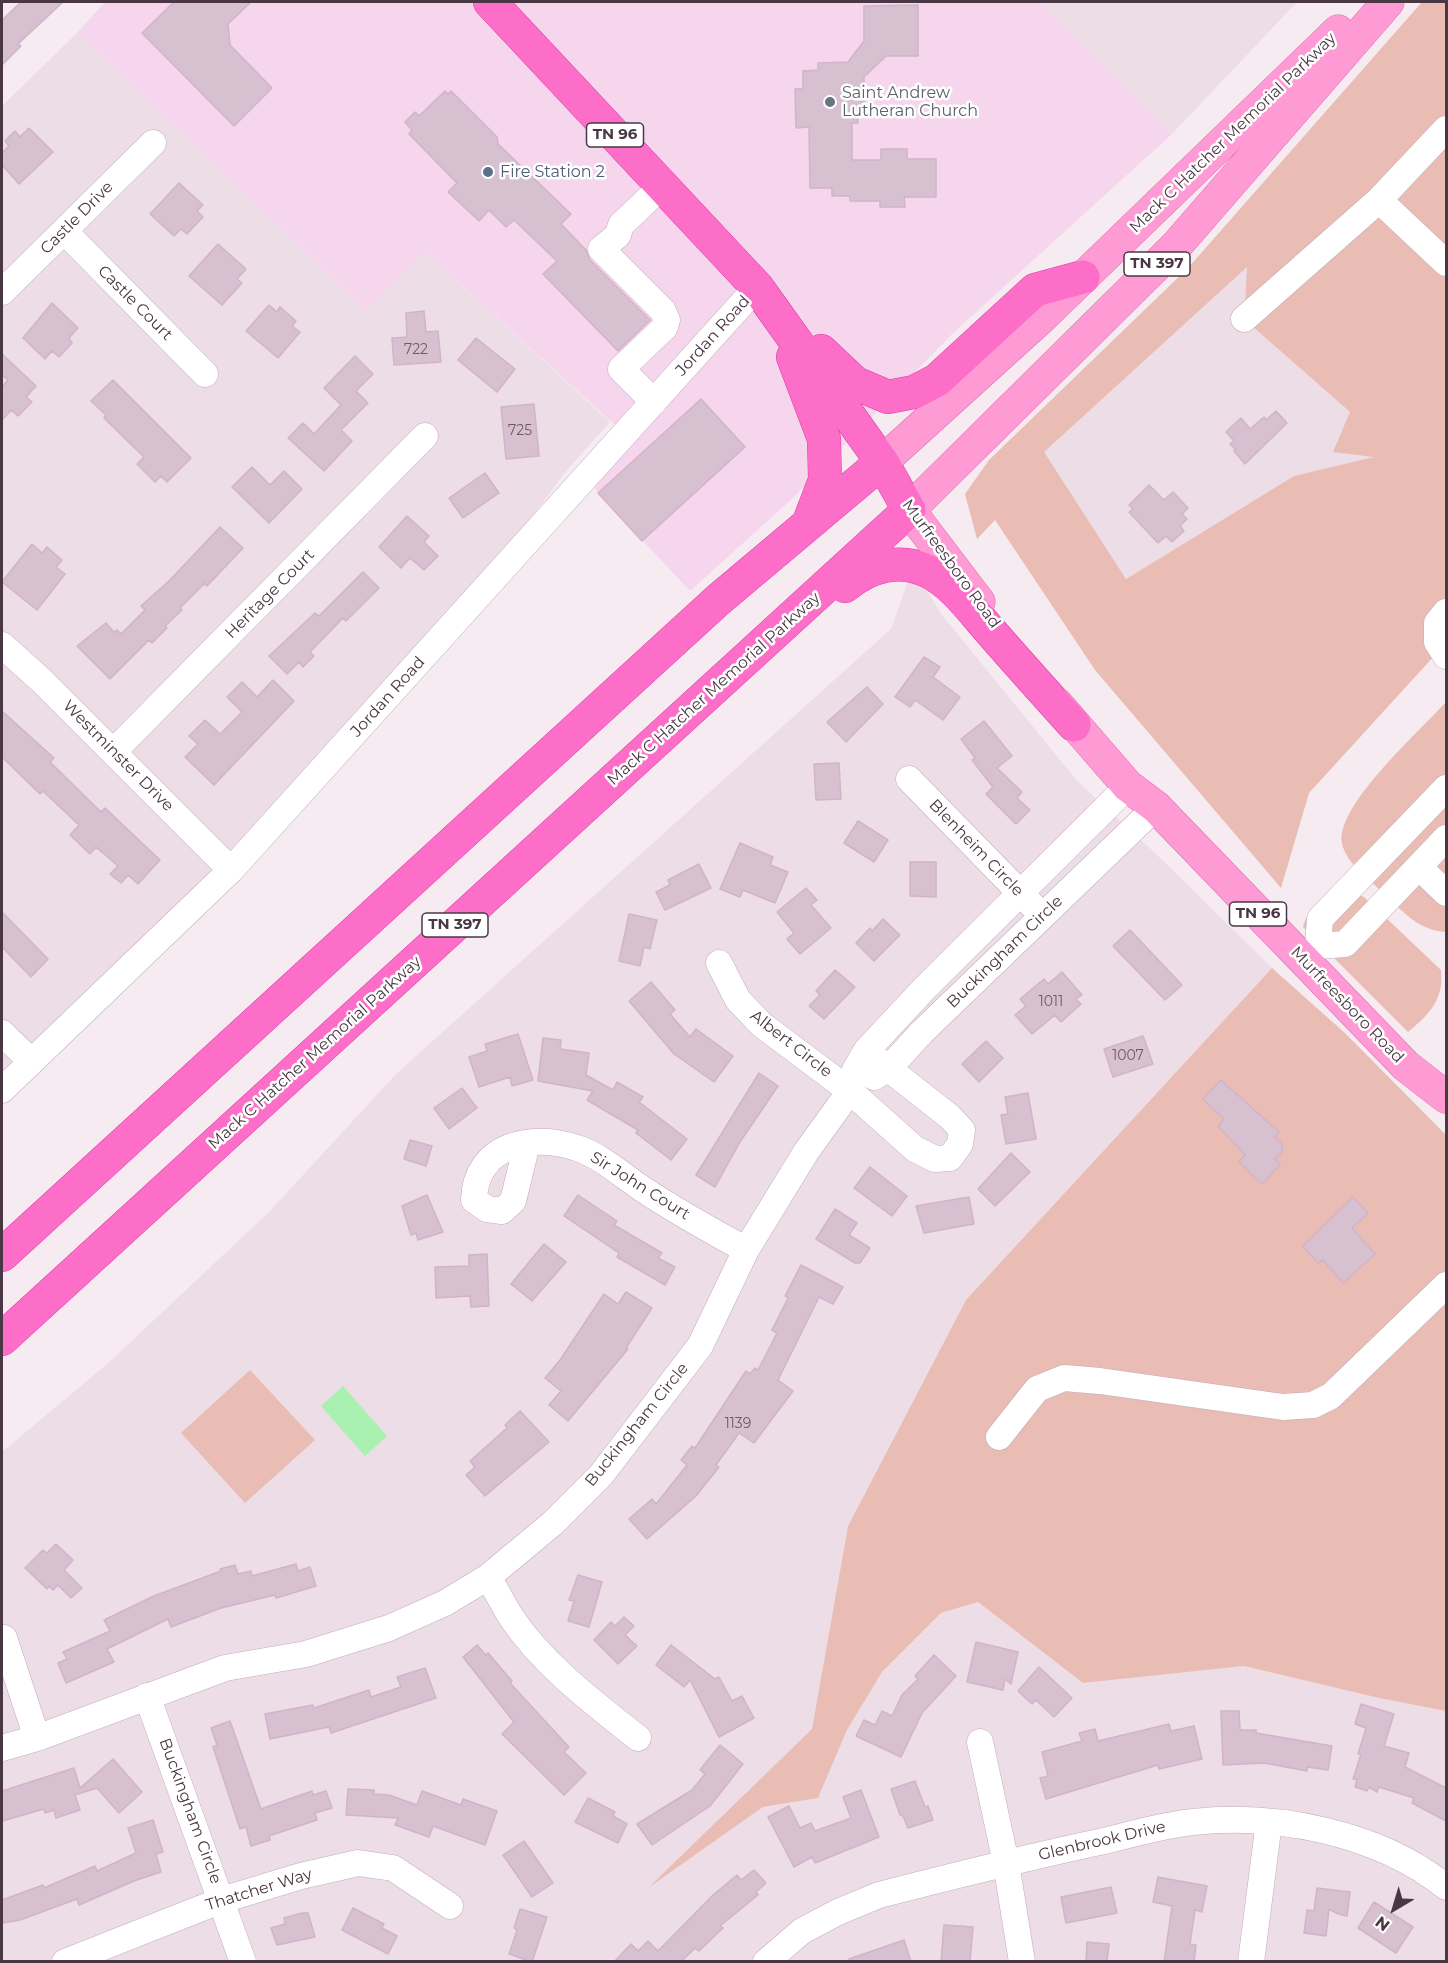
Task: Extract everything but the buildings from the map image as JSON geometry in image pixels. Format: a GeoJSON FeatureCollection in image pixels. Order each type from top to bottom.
{"type":"FeatureCollection","features":[{"type":"Feature","properties":{"kind":"highway","name":"Murfreesboro Road"},"geometry":{"type":"LineString","coordinates":[[490,2],[757,287],[882,462],[909,510]]}},
{"type":"Feature","properties":{"kind":"highway"},"geometry":{"type":"LineString","coordinates":[[757,287],[855,383],[888,398],[914,392],[937,380],[1035,290],[1083,277]]}},
{"type":"Feature","properties":{"kind":"highway"},"geometry":{"type":"LineString","coordinates":[[777,314],[824,439],[825,480],[808,524]]}},
{"type":"Feature","properties":{"kind":"highway","name":"Mack C Hatcher Memorial Parkway"},"geometry":{"type":"LineString","coordinates":[[2,1255],[366,919],[718,600],[882,462]]}},
{"type":"Feature","properties":{"kind":"highway","name":"Mack C Hatcher Memorial Parkway"},"geometry":{"type":"LineString","coordinates":[[2,1339],[909,510]]}},
{"type":"Feature","properties":{"kind":"highway"},"geometry":{"type":"LineString","coordinates":[[674,726],[700,718],[859,574],[874,567],[895,564],[930,572],[959,595],[1074,725]]}},
{"type":"Feature","properties":{"kind":"main road","name":"Mack C Hatcher Memorial Parkway"},"geometry":{"type":"LineString","coordinates":[[882,462],[1083,277],[1369,2]]}},
{"type":"Feature","properties":{"kind":"main road","name":"Mack C Hatcher Memorial Parkway"},"geometry":{"type":"LineString","coordinates":[[909,510],[1176,246],[1388,2]]}},
{"type":"Feature","properties":{"kind":"main road","name":"Murfreesboro Road"},"geometry":{"type":"LineString","coordinates":[[909,510],[1074,725],[1128,786],[1156,807],[1311,953],[1406,1066],[1446,1097]]}},
{"type":"Feature","properties":{"kind":"street"},"geometry":{"type":"LineString","coordinates":[[1244,319],[1379,200],[1446,129]]}},
{"type":"Feature","properties":{"kind":"street","name":"Castle Drive"},"geometry":{"type":"LineString","coordinates":[[2,292],[153,143]]}},
{"type":"Feature","properties":{"kind":"street"},"geometry":{"type":"LineString","coordinates":[[654,402],[621,369],[664,327],[667,320],[663,311],[601,249],[618,235],[621,225],[668,191]]}},
{"type":"Feature","properties":{"kind":"street"},"geometry":{"type":"LineString","coordinates":[[1379,200],[1446,263]]}},
{"type":"Feature","properties":{"kind":"street","name":"Castle Court"},"geometry":{"type":"LineString","coordinates":[[64,231],[206,374]]}},
{"type":"Feature","properties":{"kind":"street","name":"Jordan Road"},"geometry":{"type":"LineString","coordinates":[[2,1090],[231,870],[757,287]]}},
{"type":"Feature","properties":{"kind":"street","name":"Heritage Court"},"geometry":{"type":"LineString","coordinates":[[114,751],[426,436]]}},
{"type":"Feature","properties":{"kind":"street"},"geometry":{"type":"LineString","coordinates":[[1446,612],[1437,623],[1437,642],[1446,656]]}},
{"type":"Feature","properties":{"kind":"street","name":"Westminster Drive"},"geometry":{"type":"LineString","coordinates":[[2,645],[114,751],[231,870]]}},
{"type":"Feature","properties":{"kind":"street","name":"Blenheim Circle"},"geometry":{"type":"LineString","coordinates":[[909,779],[1042,916]]}},
{"type":"Feature","properties":{"kind":"street","name":"Buckingham Circle"},"geometry":{"type":"LineString","coordinates":[[2,1748],[37,1738],[225,1668],[306,1654],[389,1628],[445,1603],[488,1577],[553,1523],[601,1475],[652,1412],[700,1346],[746,1250],[806,1152],[850,1091],[855,1070],[866,1051],[924,989],[1128,786]]}},
{"type":"Feature","properties":{"kind":"street"},"geometry":{"type":"LineString","coordinates":[[1446,788],[1320,919],[1311,953],[1345,944],[1446,838]]}},
{"type":"Feature","properties":{"kind":"street","name":"Buckingham Circle"},"geometry":{"type":"LineString","coordinates":[[850,1091],[889,1068],[922,1032],[1156,807]]}},
{"type":"Feature","properties":{"kind":"street"},"geometry":{"type":"LineString","coordinates":[[1419,867],[1446,892]]}},
{"type":"Feature","properties":{"kind":"street","name":"Albert Circle"},"geometry":{"type":"LineString","coordinates":[[719,963],[738,1000],[762,1025],[850,1091],[915,1149],[935,1159],[950,1158],[960,1144],[962,1130],[950,1117],[889,1068]]}},
{"type":"Feature","properties":{"kind":"street"},"geometry":{"type":"LineString","coordinates":[[2,1033],[31,1061]]}},
{"type":"Feature","properties":{"kind":"street"},"geometry":{"type":"LineString","coordinates":[[866,1051],[889,1068]]}},
{"type":"Feature","properties":{"kind":"street","name":"Sir John Court"},"geometry":{"type":"LineString","coordinates":[[527,1144],[556,1142],[578,1148],[661,1202],[746,1250]]}},
{"type":"Feature","properties":{"kind":"street"},"geometry":{"type":"LineString","coordinates":[[999,1437],[1037,1389],[1064,1378],[1283,1407],[1313,1405],[1331,1396],[1446,1285]]}},
{"type":"Feature","properties":{"kind":"street"},"geometry":{"type":"LineString","coordinates":[[488,1577],[512,1618],[548,1659],[596,1704],[638,1737]]}},
{"type":"Feature","properties":{"kind":"street"},"geometry":{"type":"LineString","coordinates":[[4,1638],[37,1738]]}},
{"type":"Feature","properties":{"kind":"street","name":"Buckingham Circle"},"geometry":{"type":"LineString","coordinates":[[147,1696],[243,1962]]}},
{"type":"Feature","properties":{"kind":"street"},"geometry":{"type":"LineString","coordinates":[[980,1742],[1006,1863],[1022,1962]]}},
{"type":"Feature","properties":{"kind":"street","name":"Glenbrook Drive"},"geometry":{"type":"LineString","coordinates":[[766,1962],[802,1931],[838,1912],[879,1895],[1006,1863],[1191,1822],[1269,1822],[1341,1835],[1386,1852],[1435,1878],[1446,1887]]}},
{"type":"Feature","properties":{"kind":"street"},"geometry":{"type":"LineString","coordinates":[[1251,1962],[1269,1822]]}},
{"type":"Feature","properties":{"kind":"street","name":"Thatcher Way"},"geometry":{"type":"LineString","coordinates":[[65,1962],[222,1900],[301,1876],[358,1863],[393,1868],[450,1906]]}},
{"type":"Feature","properties":{"kind":"shaded area"},"geometry":{"type":"Polygon","coordinates":[[[105,2],[1039,2],[1172,134],[953,333],[792,499],[690,591],[598,493],[592,482],[630,439],[425,252],[367,311],[77,33],[105,2]]]}},
{"type":"Feature","properties":{"kind":"shaded area"},"geometry":{"type":"Polygon","coordinates":[[[1039,2],[1297,2],[1172,134],[1039,2]]]}},
{"type":"Feature","properties":{"kind":"shaded area"},"geometry":{"type":"Polygon","coordinates":[[[1422,2],[1446,2],[1446,643],[1309,793],[1281,888],[1095,670],[995,520],[977,539],[965,494],[989,460],[1188,268],[1422,2]],[[1247,267],[1044,452],[1126,579],[1294,476],[1374,457],[1333,452],[1350,412],[1244,319],[1247,267]]]}},
{"type":"Feature","properties":{"kind":"shaded area"},"geometry":{"type":"Polygon","coordinates":[[[77,33],[367,311],[425,252],[610,422],[566,471],[447,631],[2,1090],[2,106],[77,33]]]}},
{"type":"Feature","properties":{"kind":"shaded area"},"geometry":{"type":"Polygon","coordinates":[[[1247,266],[1244,319],[1350,412],[1376,457],[1294,476],[1126,579],[1043,452],[1247,266]]]}},
{"type":"Feature","properties":{"kind":"shaded area"},"geometry":{"type":"Polygon","coordinates":[[[908,581],[927,591],[942,615],[1078,782],[1154,852],[1272,968],[966,1300],[848,1526],[812,1729],[652,1885],[763,1807],[818,1798],[847,1730],[882,1672],[941,1613],[978,1602],[1083,1683],[1244,1666],[1379,1698],[1446,1711],[1446,1961],[2,1962],[2,1452],[105,1366],[268,1213],[396,1074],[891,629],[908,581]]]}},
{"type":"Feature","properties":{"kind":"shaded area"},"geometry":{"type":"Polygon","coordinates":[[[1446,702],[1446,932],[1427,928],[1403,912],[1364,876],[1348,857],[1342,843],[1343,827],[1365,790],[1400,749],[1446,702]]]}},
{"type":"Feature","properties":{"kind":"shaded area"},"geometry":{"type":"Polygon","coordinates":[[[1349,891],[1364,897],[1441,970],[1438,998],[1423,1019],[1408,1032],[1303,927],[1310,912],[1320,903],[1349,891]]]}},
{"type":"Feature","properties":{"kind":"shaded area"},"geometry":{"type":"Polygon","coordinates":[[[1272,968],[1346,1034],[1446,1135],[1446,1711],[1379,1698],[1244,1666],[1083,1683],[978,1602],[941,1613],[882,1672],[847,1730],[818,1798],[763,1807],[648,1888],[812,1729],[848,1526],[966,1300],[1272,968]]]}},
{"type":"Feature","properties":{"kind":"shaded area"},"geometry":{"type":"Polygon","coordinates":[[[250,1370],[315,1440],[245,1503],[181,1433],[250,1370]]]}},
{"type":"Feature","properties":{"kind":"shaded area"},"geometry":{"type":"Polygon","coordinates":[[[343,1386],[387,1436],[365,1456],[321,1406],[343,1386]]]}},
{"type":"Feature","properties":{"kind":"place","name":"Saint Andrew Lutheran Church"},"geometry":{"type":"Point","coordinates":[830,102]}},
{"type":"Feature","properties":{"kind":"place","name":"Fire Station 2"},"geometry":{"type":"Point","coordinates":[488,172]}}]}
